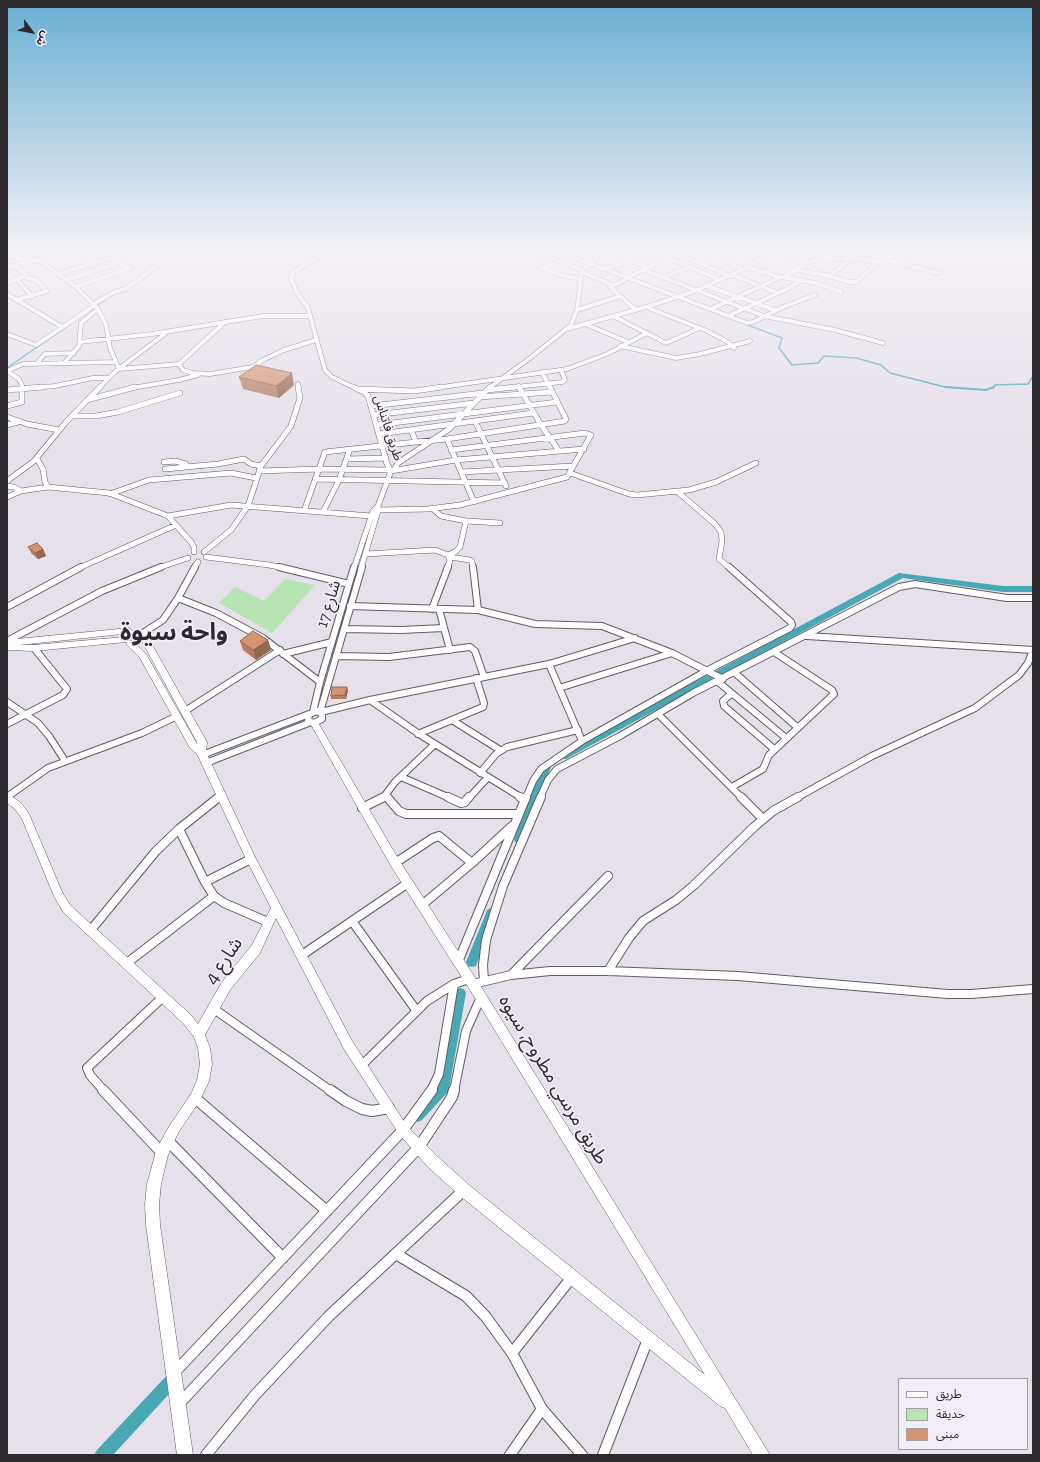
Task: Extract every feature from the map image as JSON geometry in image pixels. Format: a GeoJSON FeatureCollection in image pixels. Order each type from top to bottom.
{"type":"FeatureCollection","features":[{"type":"Feature","properties":{"kind":"street"},"geometry":{"type":"LineString","coordinates":[[40,314],[62,327]]}},
{"type":"Feature","properties":{"kind":"street"},"geometry":{"type":"LineString","coordinates":[[7,334],[35,345],[82,314]]}},
{"type":"Feature","properties":{"kind":"street"},"geometry":{"type":"LineString","coordinates":[[64,363],[74,353],[80,342],[80,323],[88,314]]}},
{"type":"Feature","properties":{"kind":"street"},"geometry":{"type":"LineString","coordinates":[[100,314],[106,325],[112,355],[119,369]]}},
{"type":"Feature","properties":{"kind":"street"},"geometry":{"type":"LineString","coordinates":[[392,470],[396,464],[442,434],[465,413],[483,393],[567,329],[573,322],[576,314]]}},
{"type":"Feature","properties":{"kind":"street"},"geometry":{"type":"LineString","coordinates":[[567,329],[620,314]]}},
{"type":"Feature","properties":{"kind":"street"},"geometry":{"type":"LineString","coordinates":[[665,314],[700,328],[725,340],[733,347]]}},
{"type":"Feature","properties":{"kind":"street"},"geometry":{"type":"LineString","coordinates":[[724,314],[744,322],[752,323],[767,314]]}},
{"type":"Feature","properties":{"kind":"street"},"geometry":{"type":"LineString","coordinates":[[728,316],[732,314]]}},
{"type":"Feature","properties":{"kind":"street"},"geometry":{"type":"LineString","coordinates":[[759,314],[835,330],[883,343]]}},
{"type":"Feature","properties":{"kind":"street"},"geometry":{"type":"LineString","coordinates":[[80,342],[168,332],[263,316],[309,316]]}},
{"type":"Feature","properties":{"kind":"street","name":"طريق فاتناس"},"geometry":{"type":"LineString","coordinates":[[309,316],[325,370],[332,377],[367,394],[372,406],[386,458],[392,470]]}},
{"type":"Feature","properties":{"kind":"street"},"geometry":{"type":"LineString","coordinates":[[613,316],[669,343],[700,328]]}},
{"type":"Feature","properties":{"kind":"street"},"geometry":{"type":"LineString","coordinates":[[119,369],[179,364],[225,322]]}},
{"type":"Feature","properties":{"kind":"street"},"geometry":{"type":"LineString","coordinates":[[584,324],[628,342]]}},
{"type":"Feature","properties":{"kind":"street"},"geometry":{"type":"LineString","coordinates":[[7,481],[37,459],[59,430],[108,378],[168,332]]}},
{"type":"Feature","properties":{"kind":"street"},"geometry":{"type":"LineString","coordinates":[[358,389],[402,392],[561,370],[580,365],[607,354],[647,333]]}},
{"type":"Feature","properties":{"kind":"street"},"geometry":{"type":"LineString","coordinates":[[87,400],[138,386],[179,380],[202,374],[253,367],[263,360],[284,350],[316,340]]}},
{"type":"Feature","properties":{"kind":"street"},"geometry":{"type":"LineString","coordinates":[[620,346],[676,358],[733,347],[750,341]]}},
{"type":"Feature","properties":{"kind":"street"},"geometry":{"type":"LineString","coordinates":[[36,364],[45,354],[74,353]]}},
{"type":"Feature","properties":{"kind":"street"},"geometry":{"type":"LineString","coordinates":[[23,389],[13,383],[7,371],[21,365],[116,362]]}},
{"type":"Feature","properties":{"kind":"street"},"geometry":{"type":"LineString","coordinates":[[179,364],[183,370],[202,374]]}},
{"type":"Feature","properties":{"kind":"street"},"geometry":{"type":"LineString","coordinates":[[372,406],[483,393],[518,386],[548,384],[564,381],[561,370]]}},
{"type":"Feature","properties":{"kind":"street"},"geometry":{"type":"LineString","coordinates":[[304,511],[325,452],[447,439],[566,420],[542,372]]}},
{"type":"Feature","properties":{"kind":"street"},"geometry":{"type":"LineString","coordinates":[[7,390],[55,386],[86,379],[108,378]]}},
{"type":"Feature","properties":{"kind":"street"},"geometry":{"type":"LineString","coordinates":[[7,647],[34,648],[138,641],[143,634],[158,625],[178,598],[198,562],[231,530],[248,506],[260,469],[291,426],[300,398],[298,384]]}},
{"type":"Feature","properties":{"kind":"street"},"geometry":{"type":"LineString","coordinates":[[518,386],[533,413],[559,451]]}},
{"type":"Feature","properties":{"kind":"street"},"geometry":{"type":"LineString","coordinates":[[7,406],[22,402],[23,389]]}},
{"type":"Feature","properties":{"kind":"street"},"geometry":{"type":"LineString","coordinates":[[427,389],[432,408],[442,434]]}},
{"type":"Feature","properties":{"kind":"street"},"geometry":{"type":"LineString","coordinates":[[483,393],[522,394],[552,392]]}},
{"type":"Feature","properties":{"kind":"street"},"geometry":{"type":"LineString","coordinates":[[72,416],[96,416],[118,412],[180,393]]}},
{"type":"Feature","properties":{"kind":"street"},"geometry":{"type":"LineString","coordinates":[[377,425],[557,402]]}},
{"type":"Feature","properties":{"kind":"street"},"geometry":{"type":"LineString","coordinates":[[374,415],[474,403]]}},
{"type":"Feature","properties":{"kind":"street"},"geometry":{"type":"LineString","coordinates":[[380,434],[533,413]]}},
{"type":"Feature","properties":{"kind":"street"},"geometry":{"type":"LineString","coordinates":[[7,417],[19,422],[59,430]]}},
{"type":"Feature","properties":{"kind":"street"},"geometry":{"type":"LineString","coordinates":[[475,421],[509,492]]}},
{"type":"Feature","properties":{"kind":"street"},"geometry":{"type":"LineString","coordinates":[[7,425],[19,422]]}},
{"type":"Feature","properties":{"kind":"street"},"geometry":{"type":"LineString","coordinates":[[411,430],[416,442]]}},
{"type":"Feature","properties":{"kind":"street"},"geometry":{"type":"LineString","coordinates":[[378,508],[432,508],[474,502],[567,477],[591,437],[588,434],[451,450]]}},
{"type":"Feature","properties":{"kind":"street"},"geometry":{"type":"LineString","coordinates":[[447,439],[474,502]]}},
{"type":"Feature","properties":{"kind":"street"},"geometry":{"type":"LineString","coordinates":[[323,512],[339,480],[350,449]]}},
{"type":"Feature","properties":{"kind":"street"},"geometry":{"type":"LineString","coordinates":[[165,469],[204,464],[218,464],[244,459],[260,469],[392,470],[456,460],[584,449]]}},
{"type":"Feature","properties":{"kind":"street"},"geometry":{"type":"LineString","coordinates":[[347,459],[386,458]]}},
{"type":"Feature","properties":{"kind":"street"},"geometry":{"type":"LineString","coordinates":[[37,459],[44,469],[45,482],[48,487]]}},
{"type":"Feature","properties":{"kind":"street"},"geometry":{"type":"LineString","coordinates":[[164,462],[176,461],[186,464],[187,466]]}},
{"type":"Feature","properties":{"kind":"street"},"geometry":{"type":"LineString","coordinates":[[199,462],[204,464]]}},
{"type":"Feature","properties":{"kind":"street"},"geometry":{"type":"LineString","coordinates":[[570,473],[632,495],[678,492],[716,482],[756,463]]}},
{"type":"Feature","properties":{"kind":"street"},"geometry":{"type":"LineString","coordinates":[[461,472],[573,466]]}},
{"type":"Feature","properties":{"kind":"street","name":"شارع 17"},"geometry":{"type":"LineString","coordinates":[[315,716],[336,656],[378,508],[392,470]]}},
{"type":"Feature","properties":{"kind":"street"},"geometry":{"type":"LineString","coordinates":[[110,494],[149,480],[231,473],[256,478]]}},
{"type":"Feature","properties":{"kind":"street"},"geometry":{"type":"LineString","coordinates":[[315,479],[505,483]]}},
{"type":"Feature","properties":{"kind":"street"},"geometry":{"type":"LineString","coordinates":[[7,486],[14,487],[21,491]]}},
{"type":"Feature","properties":{"kind":"street"},"geometry":{"type":"LineString","coordinates":[[7,497],[21,491],[48,487],[110,494],[168,516],[193,544],[195,550],[188,558],[140,575],[102,591],[7,642]]}},
{"type":"Feature","properties":{"kind":"street"},"geometry":{"type":"LineString","coordinates":[[458,962],[514,825],[533,781],[541,769],[582,741],[708,670],[790,628],[792,624],[719,559],[722,541],[721,532],[715,524],[678,492]]}},
{"type":"Feature","properties":{"kind":"street"},"geometry":{"type":"LineString","coordinates":[[168,516],[224,506],[248,506],[371,516]]}},
{"type":"Feature","properties":{"kind":"street","name":"شارع 17"},"geometry":{"type":"LineString","coordinates":[[315,716],[320,682],[349,584],[371,516],[378,508]]}},
{"type":"Feature","properties":{"kind":"street"},"geometry":{"type":"LineString","coordinates":[[432,508],[441,516],[466,521],[500,523]]}},
{"type":"Feature","properties":{"kind":"street"},"geometry":{"type":"LineString","coordinates":[[450,650],[444,628],[436,609],[449,556],[460,547],[466,521]]}},
{"type":"Feature","properties":{"kind":"street"},"geometry":{"type":"LineString","coordinates":[[7,606],[67,574],[176,525]]}},
{"type":"Feature","properties":{"kind":"street"},"geometry":{"type":"LineString","coordinates":[[366,554],[435,550],[449,556],[470,560],[472,562],[478,610]]}},
{"type":"Feature","properties":{"kind":"street"},"geometry":{"type":"LineString","coordinates":[[194,552],[268,565],[349,584]]}},
{"type":"Feature","properties":{"kind":"street"},"geometry":{"type":"LineString","coordinates":[[188,558],[191,562],[198,562]]}},
{"type":"Feature","properties":{"kind":"street"},"geometry":{"type":"LineString","coordinates":[[475,981],[484,953],[489,928],[506,879],[551,776],[562,767],[720,680],[899,587],[909,584],[1007,598],[1033,598]]}},
{"type":"Feature","properties":{"kind":"street"},"geometry":{"type":"LineString","coordinates":[[178,598],[200,605],[236,622],[263,638],[320,682]]}},
{"type":"Feature","properties":{"kind":"street"},"geometry":{"type":"LineString","coordinates":[[350,606],[478,610],[535,624],[602,626],[672,653],[708,670],[720,680],[731,694],[786,738]]}},
{"type":"Feature","properties":{"kind":"street"},"geometry":{"type":"LineString","coordinates":[[344,629],[401,630],[444,628]]}},
{"type":"Feature","properties":{"kind":"street"},"geometry":{"type":"LineString","coordinates":[[7,642],[137,630],[143,634],[202,742],[203,757]]}},
{"type":"Feature","properties":{"kind":"street"},"geometry":{"type":"LineString","coordinates":[[129,631],[124,635],[127,641],[143,656],[193,746],[203,757],[276,908],[361,1066],[404,1130],[419,1147],[464,1190],[731,1406]]}},
{"type":"Feature","properties":{"kind":"street"},"geometry":{"type":"LineString","coordinates":[[608,971],[629,938],[643,921],[676,900],[764,819],[786,804],[872,756],[975,708],[1019,675],[1028,663],[1033,650],[805,636]]}},
{"type":"Feature","properties":{"kind":"street"},"geometry":{"type":"LineString","coordinates":[[203,757],[255,735],[370,700],[549,664],[635,638]]}},
{"type":"Feature","properties":{"kind":"street"},"geometry":{"type":"LineString","coordinates":[[185,711],[282,652],[332,642]]}},
{"type":"Feature","properties":{"kind":"street"},"geometry":{"type":"LineString","coordinates":[[336,656],[389,657],[468,647],[475,651],[484,677]]}},
{"type":"Feature","properties":{"kind":"street"},"geometry":{"type":"LineString","coordinates":[[7,724],[63,695],[68,690],[34,648]]}},
{"type":"Feature","properties":{"kind":"street"},"geometry":{"type":"LineString","coordinates":[[732,788],[763,769],[774,749],[834,695],[834,692],[774,652]]}},
{"type":"Feature","properties":{"kind":"street"},"geometry":{"type":"LineString","coordinates":[[559,688],[672,653]]}},
{"type":"Feature","properties":{"kind":"street"},"geometry":{"type":"LineString","coordinates":[[549,664],[582,741]]}},
{"type":"Feature","properties":{"kind":"street"},"geometry":{"type":"LineString","coordinates":[[735,673],[797,727]]}},
{"type":"Feature","properties":{"kind":"street"},"geometry":{"type":"LineString","coordinates":[[418,734],[480,709],[484,705],[476,678]]}},
{"type":"Feature","properties":{"kind":"street"},"geometry":{"type":"LineString","coordinates":[[731,694],[723,701],[724,706],[774,749]]}},
{"type":"Feature","properties":{"kind":"street"},"geometry":{"type":"LineString","coordinates":[[370,700],[418,734],[525,800]]}},
{"type":"Feature","properties":{"kind":"street"},"geometry":{"type":"LineString","coordinates":[[7,702],[26,714],[48,736],[66,761]]}},
{"type":"Feature","properties":{"kind":"street"},"geometry":{"type":"LineString","coordinates":[[658,714],[764,819]]}},
{"type":"Feature","properties":{"kind":"street"},"geometry":{"type":"LineString","coordinates":[[177,716],[142,733],[66,761],[38,774],[7,797],[18,806],[26,817],[59,896],[67,909],[163,997],[199,1034],[204,1048],[206,1064],[203,1081],[195,1098],[174,1129],[162,1153],[154,1184],[152,1204],[177,1405],[187,1454]]}},
{"type":"Feature","properties":{"kind":"street"},"geometry":{"type":"LineString","coordinates":[[203,757],[258,742],[315,716]]}},
{"type":"Feature","properties":{"kind":"street","name":"طريق مرسي مطروح, سيوه"},"geometry":{"type":"LineString","coordinates":[[315,716],[362,808],[395,863],[458,962],[475,981],[481,997],[762,1455]]}},
{"type":"Feature","properties":{"kind":"street"},"geometry":{"type":"LineString","coordinates":[[452,720],[500,750]]}},
{"type":"Feature","properties":{"kind":"street"},"geometry":{"type":"LineString","coordinates":[[480,773],[500,750],[513,744],[578,730]]}},
{"type":"Feature","properties":{"kind":"street"},"geometry":{"type":"LineString","coordinates":[[255,735],[258,742]]}},
{"type":"Feature","properties":{"kind":"street"},"geometry":{"type":"LineString","coordinates":[[362,808],[386,796],[392,786],[435,744]]}},
{"type":"Feature","properties":{"kind":"street"},"geometry":{"type":"LineString","coordinates":[[401,777],[461,803],[465,802],[488,777]]}},
{"type":"Feature","properties":{"kind":"street"},"geometry":{"type":"LineString","coordinates":[[90,931],[138,870],[178,829],[221,796]]}},
{"type":"Feature","properties":{"kind":"street"},"geometry":{"type":"LineString","coordinates":[[386,796],[399,811],[403,813],[519,814]]}},
{"type":"Feature","properties":{"kind":"street"},"geometry":{"type":"LineString","coordinates":[[422,905],[514,825]]}},
{"type":"Feature","properties":{"kind":"street"},"geometry":{"type":"LineString","coordinates":[[178,829],[205,882],[214,896],[224,904],[268,922]]}},
{"type":"Feature","properties":{"kind":"street"},"geometry":{"type":"LineString","coordinates":[[395,863],[433,838],[439,836],[472,863]]}},
{"type":"Feature","properties":{"kind":"street"},"geometry":{"type":"LineString","coordinates":[[205,882],[251,859]]}},
{"type":"Feature","properties":{"kind":"street"},"geometry":{"type":"LineString","coordinates":[[511,975],[608,876]]}},
{"type":"Feature","properties":{"kind":"street"},"geometry":{"type":"LineString","coordinates":[[302,955],[408,883]]}},
{"type":"Feature","properties":{"kind":"street"},"geometry":{"type":"LineString","coordinates":[[127,963],[214,896]]}},
{"type":"Feature","properties":{"kind":"street","name":"شارع 4"},"geometry":{"type":"LineString","coordinates":[[199,1034],[226,986],[256,949],[276,908]]}},
{"type":"Feature","properties":{"kind":"street"},"geometry":{"type":"LineString","coordinates":[[352,921],[416,1010]]}},
{"type":"Feature","properties":{"kind":"street"},"geometry":{"type":"LineString","coordinates":[[361,1066],[416,1010],[454,984],[511,975],[550,971],[608,971],[745,977],[948,994],[971,994],[1033,989]]}},
{"type":"Feature","properties":{"kind":"street"},"geometry":{"type":"LineString","coordinates":[[173,1373],[404,1130],[436,1083],[454,984]]}},
{"type":"Feature","properties":{"kind":"street"},"geometry":{"type":"LineString","coordinates":[[162,1153],[90,1074],[87,1068],[163,997]]}},
{"type":"Feature","properties":{"kind":"street"},"geometry":{"type":"LineString","coordinates":[[177,1405],[419,1147],[452,1097],[456,1085],[466,1031],[481,997]]}},
{"type":"Feature","properties":{"kind":"street"},"geometry":{"type":"LineString","coordinates":[[214,1009],[346,1101],[362,1109],[372,1111],[389,1108]]}},
{"type":"Feature","properties":{"kind":"street"},"geometry":{"type":"LineString","coordinates":[[195,1098],[328,1211]]}},
{"type":"Feature","properties":{"kind":"street"},"geometry":{"type":"LineString","coordinates":[[168,1141],[283,1258]]}},
{"type":"Feature","properties":{"kind":"street"},"geometry":{"type":"LineString","coordinates":[[206,1455],[255,1395],[329,1316],[464,1190]]}},
{"type":"Feature","properties":{"kind":"street"},"geometry":{"type":"LineString","coordinates":[[396,1254],[466,1296],[486,1317],[512,1353],[542,1409],[582,1455]]}},
{"type":"Feature","properties":{"kind":"street"},"geometry":{"type":"LineString","coordinates":[[512,1353],[572,1277]]}},
{"type":"Feature","properties":{"kind":"street"},"geometry":{"type":"LineString","coordinates":[[603,1455],[648,1339]]}},
{"type":"Feature","properties":{"kind":"street"},"geometry":{"type":"LineString","coordinates":[[510,1455],[542,1409]]}},
{"type":"Feature","properties":{"kind":"green space"},"geometry":{"type":"Polygon","coordinates":[[[285,579],[315,585],[272,633],[219,603],[235,587],[264,601],[285,579]]]}},
{"type":"Feature","properties":{"kind":"building"},"geometry":{"type":"Polygon","coordinates":[[[256,365],[292,373],[276,386],[239,377],[256,365]]]}},
{"type":"Feature","properties":{"kind":"building"},"geometry":{"type":"Polygon","coordinates":[[[37,543],[43,549],[35,553],[28,547],[37,543]]]}},
{"type":"Feature","properties":{"kind":"building"},"geometry":{"type":"Polygon","coordinates":[[[253,631],[268,640],[253,650],[240,641],[253,631]]]}},
{"type":"Feature","properties":{"kind":"building"},"geometry":{"type":"Polygon","coordinates":[[[332,687],[347,687],[345,695],[331,696],[332,687]]]}},
{"type":"Feature","properties":{"kind":"waterway"},"geometry":{"type":"LineString","coordinates":[[745,324],[782,338],[779,348],[792,365],[818,363],[824,356],[856,358],[881,365],[890,373],[945,387]]}},
{"type":"Feature","properties":{"kind":"waterway"},"geometry":{"type":"LineString","coordinates":[[7,368],[69,325]]}},
{"type":"Feature","properties":{"kind":"waterway"},"geometry":{"type":"LineString","coordinates":[[994,387],[995,385],[1028,384],[1033,376]]}},
{"type":"Feature","properties":{"kind":"waterway"},"geometry":{"type":"LineString","coordinates":[[945,387],[986,390],[994,387]]}},
{"type":"Feature","properties":{"kind":"waterway"},"geometry":{"type":"LineString","coordinates":[[945,387],[958,388]]}},
{"type":"Feature","properties":{"kind":"waterway"},"geometry":{"type":"LineString","coordinates":[[719,673],[902,575],[1003,589],[1033,589]]}},
{"type":"Feature","properties":{"kind":"waterway"},"geometry":{"type":"LineString","coordinates":[[563,756],[708,678]]}},
{"type":"Feature","properties":{"kind":"waterway"},"geometry":{"type":"LineString","coordinates":[[519,839],[547,765],[552,762]]}},
{"type":"Feature","properties":{"kind":"waterway"},"geometry":{"type":"LineString","coordinates":[[472,962],[491,913]]}},
{"type":"Feature","properties":{"kind":"waterway"},"geometry":{"type":"LineString","coordinates":[[418,1116],[443,1089],[460,993]]}},
{"type":"Feature","properties":{"kind":"waterway"},"geometry":{"type":"LineString","coordinates":[[102,1455],[175,1377]]}},
{"type":"Feature","properties":{"kind":"district","name":"واحة سيوة"},"geometry":{"type":"Point","coordinates":[174,633]}}]}
